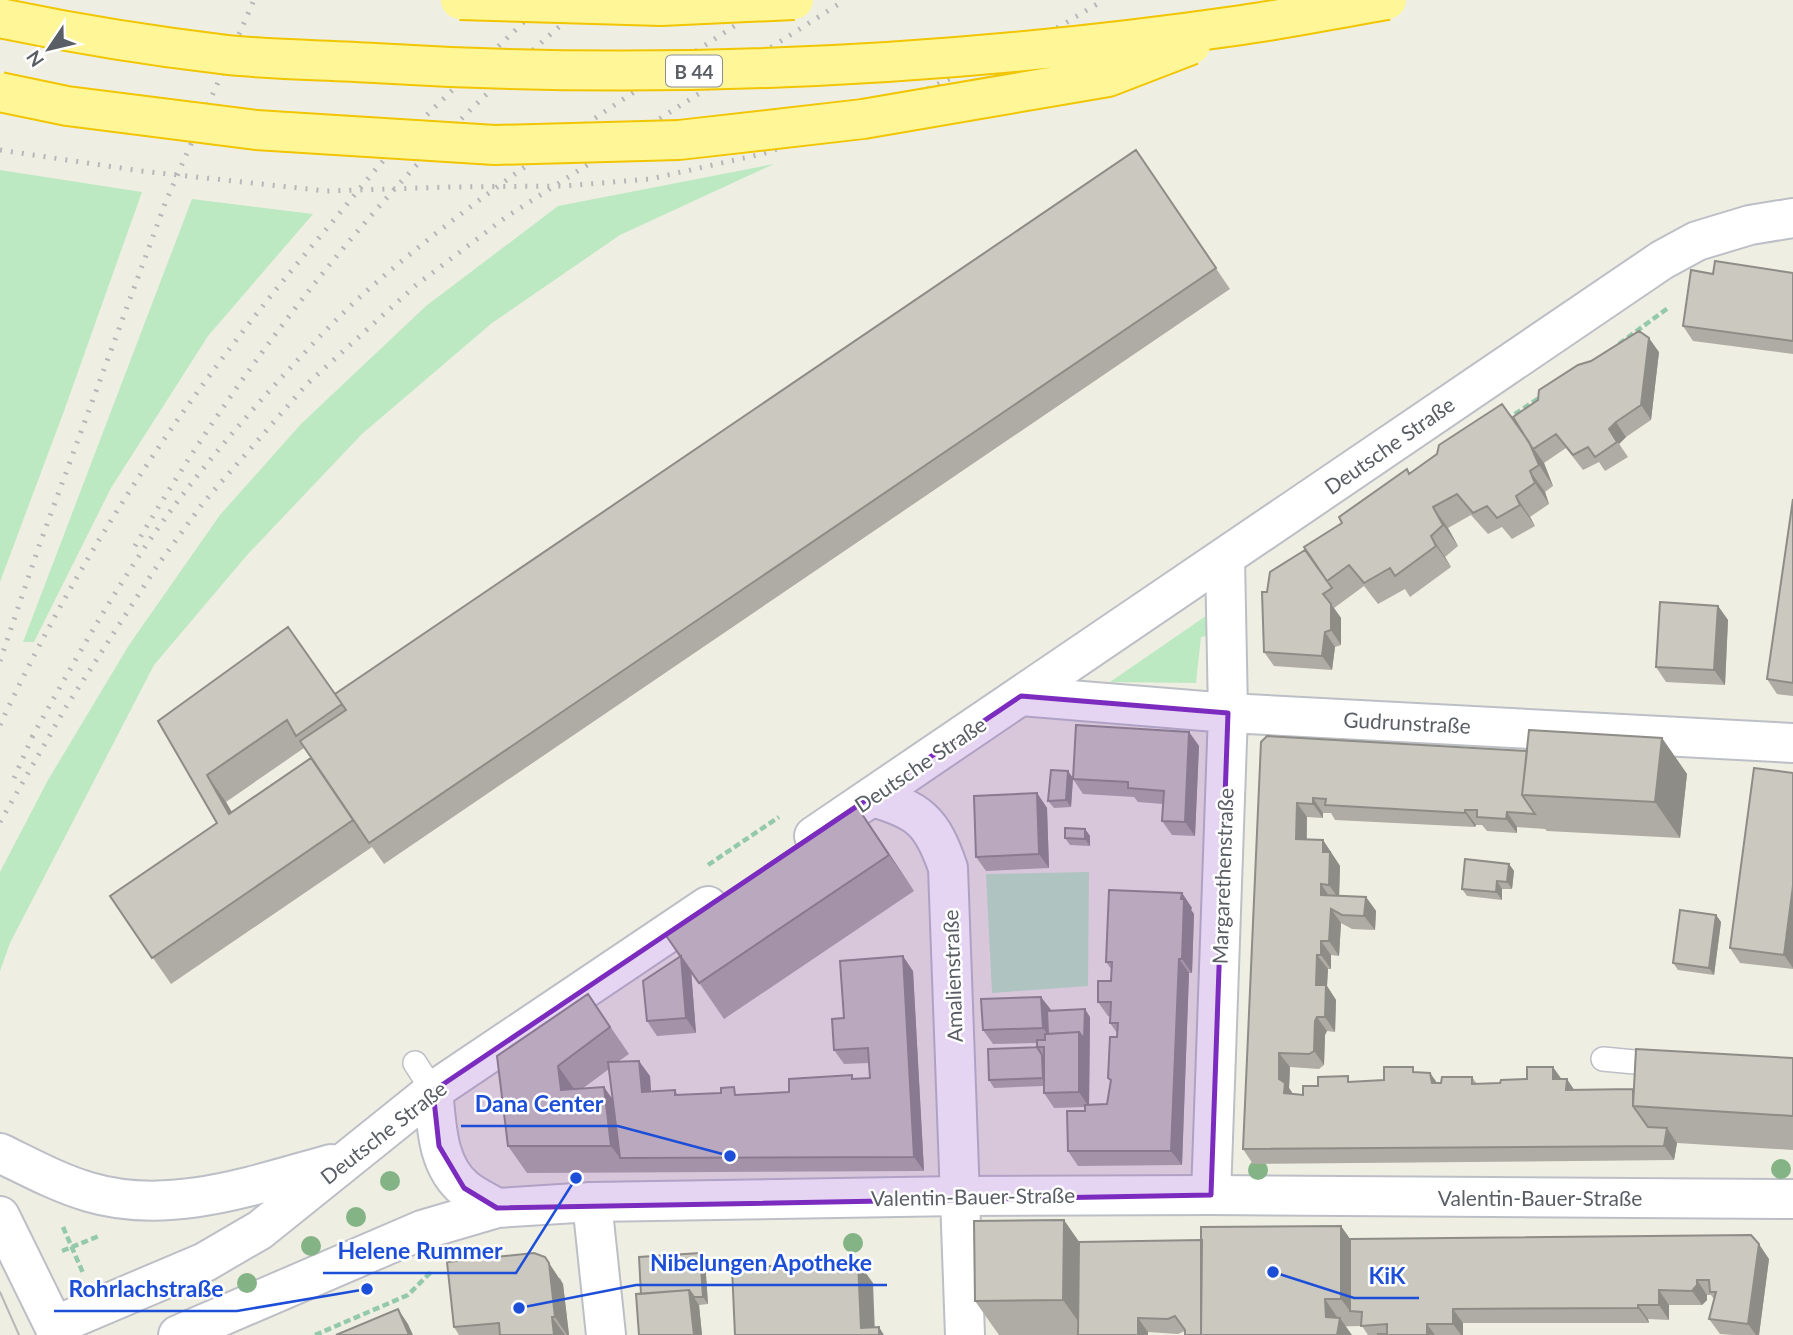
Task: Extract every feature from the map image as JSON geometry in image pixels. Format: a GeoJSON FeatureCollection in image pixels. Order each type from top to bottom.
{"type":"FeatureCollection","features":[{"type":"Feature","properties":{"kind":"highway"},"geometry":{"type":"LineString","coordinates":[[460,0],[661,6],[793,0]]}},
{"type":"Feature","properties":{"kind":"highway","name":"B 44"},"geometry":{"type":"LineString","coordinates":[[0,18],[123,41],[232,55],[474,69],[712,71],[879,63],[1045,49],[1243,25],[1387,0]]}},
{"type":"Feature","properties":{"kind":"highway"},"geometry":{"type":"LineString","coordinates":[[0,92],[67,106],[256,130],[495,145],[679,140],[863,120],[1108,77],[1243,25]]}},
{"type":"Feature","properties":{"kind":"main road","name":"Deutsche Straße"},"geometry":{"type":"LineString","coordinates":[[791,851],[1662,260],[1697,241],[1750,225],[1793,218]]}},
{"type":"Feature","properties":{"kind":"main road","name":"Margarethenstraße"},"geometry":{"type":"LineString","coordinates":[[1211,1195],[1228,713],[1225,558]]}},
{"type":"Feature","properties":{"kind":"main road","name":"Gudrunstraße"},"geometry":{"type":"LineString","coordinates":[[1021,696],[1228,713],[1793,743]]}},
{"type":"Feature","properties":{"kind":"main road","name":"Amalienstraße"},"geometry":{"type":"LineString","coordinates":[[872,797],[901,805],[921,818],[939,840],[948,868],[965,1335]]}},
{"type":"Feature","properties":{"kind":"main road","name":"Deutsche Straße"},"geometry":{"type":"LineString","coordinates":[[0,1216],[54,1326],[205,1262],[260,1230],[346,1159],[424,1077],[733,890]]}},
{"type":"Feature","properties":{"kind":"main road"},"geometry":{"type":"LineString","coordinates":[[424,1077],[439,1146],[449,1169],[464,1188],[497,1208]]}},
{"type":"Feature","properties":{"kind":"main road"},"geometry":{"type":"LineString","coordinates":[[0,1153],[88,1192],[124,1200],[163,1200],[222,1194],[346,1159]]}},
{"type":"Feature","properties":{"kind":"main road","name":"Valentin-Bauer-Straße"},"geometry":{"type":"LineString","coordinates":[[178,1335],[422,1230],[497,1208],[592,1202],[959,1196],[1793,1199]]}},
{"type":"Feature","properties":{"kind":"main road"},"geometry":{"type":"LineString","coordinates":[[592,1202],[606,1335]]}},
{"type":"Feature","properties":{"kind":"lane"},"geometry":{"type":"LineString","coordinates":[[1603,1059],[1685,1066]]}},
{"type":"Feature","properties":{"kind":"path"},"geometry":{"type":"LineString","coordinates":[[1609,350],[1674,303]]}},
{"type":"Feature","properties":{"kind":"path"},"geometry":{"type":"LineString","coordinates":[[1499,425],[1542,395]]}},
{"type":"Feature","properties":{"kind":"highlighted area"},"geometry":{"type":"Polygon","coordinates":[[[1021,696],[1228,713],[1211,1195],[497,1208],[464,1188],[439,1146],[433,1091],[1021,696]]]}},
{"type":"Feature","properties":{"kind":"green space"},"geometry":{"type":"Polygon","coordinates":[[[774,164],[620,235],[492,323],[362,434],[248,554],[154,665],[10,943],[0,971],[0,872],[48,780],[129,645],[220,515],[301,424],[426,306],[558,206],[774,164]]]}},
{"type":"Feature","properties":{"kind":"green space"},"geometry":{"type":"Polygon","coordinates":[[[0,170],[142,192],[0,582],[0,170]]]}},
{"type":"Feature","properties":{"kind":"green space"},"geometry":{"type":"Polygon","coordinates":[[[192,199],[313,214],[208,336],[111,488],[34,642],[23,642],[192,199]]]}},
{"type":"Feature","properties":{"kind":"green space"},"geometry":{"type":"Polygon","coordinates":[[[1213,611],[1215,635],[1201,637],[1196,683],[1110,682],[1213,611]]]}},
{"type":"Feature","properties":{"kind":"green space"},"geometry":{"type":"Polygon","coordinates":[[[1089,872],[1088,986],[992,993],[986,874],[1089,872]]]}},
{"type":"Feature","properties":{"kind":"building"},"geometry":{"type":"Polygon","coordinates":[[[1136,150],[1216,268],[369,843],[300,741],[346,710],[335,694],[1136,150]]]}},
{"type":"Feature","properties":{"kind":"building"},"geometry":{"type":"Polygon","coordinates":[[[1715,261],[1793,273],[1793,341],[1683,326],[1691,270],[1713,274],[1715,261]]]}},
{"type":"Feature","properties":{"kind":"building"},"geometry":{"type":"Polygon","coordinates":[[[1639,331],[1649,338],[1641,405],[1609,429],[1617,442],[1595,457],[1588,447],[1573,455],[1556,434],[1533,449],[1513,417],[1538,400],[1539,390],[1639,331]]]}},
{"type":"Feature","properties":{"kind":"building"},"geometry":{"type":"Polygon","coordinates":[[[1502,404],[1529,442],[1539,465],[1530,471],[1535,483],[1516,496],[1520,505],[1497,518],[1487,506],[1473,513],[1457,494],[1433,507],[1443,525],[1431,536],[1436,546],[1395,576],[1390,568],[1364,583],[1349,565],[1327,581],[1304,547],[1342,523],[1339,517],[1407,469],[1409,474],[1437,454],[1439,445],[1502,404]]]}},
{"type":"Feature","properties":{"kind":"building"},"geometry":{"type":"Polygon","coordinates":[[[1793,499],[1793,683],[1767,679],[1793,499]]]}},
{"type":"Feature","properties":{"kind":"building"},"geometry":{"type":"Polygon","coordinates":[[[1305,550],[1332,588],[1323,594],[1331,604],[1331,630],[1325,632],[1322,656],[1264,652],[1262,592],[1267,592],[1270,572],[1305,550]]]}},
{"type":"Feature","properties":{"kind":"building"},"geometry":{"type":"Polygon","coordinates":[[[1660,602],[1718,606],[1714,670],[1656,667],[1660,602]]]}},
{"type":"Feature","properties":{"kind":"building"},"geometry":{"type":"Polygon","coordinates":[[[288,627],[342,704],[296,736],[287,720],[207,775],[229,814],[311,758],[353,820],[152,958],[110,896],[217,823],[158,721],[288,627]]]}},
{"type":"Feature","properties":{"kind":"building"},"geometry":{"type":"Polygon","coordinates":[[[1076,725],[1189,732],[1185,822],[1162,821],[1164,791],[1128,788],[1128,782],[1073,779],[1076,725]]]}},
{"type":"Feature","properties":{"kind":"building"},"geometry":{"type":"Polygon","coordinates":[[[1529,730],[1662,738],[1655,802],[1522,795],[1529,730]]]}},
{"type":"Feature","properties":{"kind":"building"},"geometry":{"type":"Polygon","coordinates":[[[1267,736],[1527,751],[1522,795],[1535,814],[1507,812],[1506,819],[1477,817],[1477,810],[1465,810],[1465,813],[1325,805],[1326,799],[1313,798],[1313,804],[1297,803],[1296,839],[1323,840],[1323,852],[1330,852],[1329,885],[1321,884],[1321,895],[1366,897],[1364,916],[1342,915],[1331,909],[1329,941],[1321,941],[1321,955],[1317,955],[1316,985],[1326,985],[1325,1017],[1317,1017],[1315,1021],[1314,1051],[1309,1054],[1279,1053],[1279,1079],[1285,1083],[1284,1093],[1303,1095],[1303,1086],[1318,1086],[1318,1077],[1348,1076],[1348,1082],[1384,1080],[1384,1067],[1413,1067],[1413,1072],[1430,1073],[1432,1083],[1441,1083],[1442,1077],[1472,1077],[1472,1084],[1527,1079],[1527,1067],[1553,1067],[1553,1079],[1567,1079],[1566,1090],[1633,1089],[1633,1106],[1648,1127],[1667,1128],[1664,1146],[1243,1149],[1261,742],[1267,736]]]}},
{"type":"Feature","properties":{"kind":"building"},"geometry":{"type":"Polygon","coordinates":[[[1754,768],[1793,773],[1793,886],[1784,955],[1730,948],[1754,768]]]}},
{"type":"Feature","properties":{"kind":"building"},"geometry":{"type":"Polygon","coordinates":[[[1051,770],[1068,771],[1066,800],[1048,801],[1051,770]]]}},
{"type":"Feature","properties":{"kind":"building"},"geometry":{"type":"Polygon","coordinates":[[[1037,793],[1039,854],[976,857],[974,796],[1037,793]]]}},
{"type":"Feature","properties":{"kind":"building"},"geometry":{"type":"Polygon","coordinates":[[[856,805],[889,855],[699,983],[665,934],[856,805]]]}},
{"type":"Feature","properties":{"kind":"building"},"geometry":{"type":"Polygon","coordinates":[[[1065,828],[1085,829],[1085,839],[1065,838],[1065,828]]]}},
{"type":"Feature","properties":{"kind":"building"},"geometry":{"type":"Polygon","coordinates":[[[1465,859],[1509,864],[1507,882],[1497,881],[1496,892],[1462,889],[1465,859]]]}},
{"type":"Feature","properties":{"kind":"building"},"geometry":{"type":"Polygon","coordinates":[[[1109,890],[1182,893],[1181,899],[1184,899],[1171,1151],[1068,1151],[1067,1111],[1085,1111],[1085,1105],[1107,1104],[1111,1080],[1108,1078],[1110,1037],[1117,1037],[1118,1023],[1110,1023],[1111,1002],[1098,1002],[1098,981],[1111,981],[1112,962],[1106,962],[1109,890]]]}},
{"type":"Feature","properties":{"kind":"building"},"geometry":{"type":"Polygon","coordinates":[[[1680,910],[1716,915],[1709,968],[1673,963],[1680,910]]]}},
{"type":"Feature","properties":{"kind":"building"},"geometry":{"type":"Polygon","coordinates":[[[681,956],[686,1018],[647,1021],[643,981],[681,956]]]}},
{"type":"Feature","properties":{"kind":"building"},"geometry":{"type":"Polygon","coordinates":[[[903,956],[914,1157],[620,1158],[608,1062],[639,1061],[642,1092],[675,1090],[675,1095],[721,1093],[721,1088],[734,1087],[735,1095],[789,1092],[789,1079],[852,1075],[852,1079],[870,1078],[868,1048],[834,1050],[832,1019],[844,1018],[840,961],[903,956]]]}},
{"type":"Feature","properties":{"kind":"building"},"geometry":{"type":"Polygon","coordinates":[[[588,994],[610,1027],[558,1066],[561,1090],[604,1087],[611,1146],[508,1146],[497,1056],[588,994]]]}},
{"type":"Feature","properties":{"kind":"building"},"geometry":{"type":"Polygon","coordinates":[[[1041,997],[1043,1028],[983,1030],[981,999],[1041,997]]]}},
{"type":"Feature","properties":{"kind":"building"},"geometry":{"type":"Polygon","coordinates":[[[1085,1009],[1084,1039],[1079,1032],[1048,1034],[1047,1011],[1085,1009]]]}},
{"type":"Feature","properties":{"kind":"building"},"geometry":{"type":"Polygon","coordinates":[[[1079,1032],[1079,1092],[1044,1093],[1044,1047],[1037,1047],[1037,1040],[1045,1040],[1045,1034],[1079,1032]]]}},
{"type":"Feature","properties":{"kind":"building"},"geometry":{"type":"Polygon","coordinates":[[[1037,1047],[1042,1055],[1043,1078],[989,1080],[988,1049],[1037,1047]]]}},
{"type":"Feature","properties":{"kind":"building"},"geometry":{"type":"Polygon","coordinates":[[[1636,1049],[1793,1058],[1793,1116],[1633,1106],[1636,1049]]]}},
{"type":"Feature","properties":{"kind":"building"},"geometry":{"type":"Polygon","coordinates":[[[1064,1220],[1063,1300],[975,1301],[974,1221],[1064,1220]]]}},
{"type":"Feature","properties":{"kind":"building"},"geometry":{"type":"Polygon","coordinates":[[[1341,1226],[1341,1299],[1325,1299],[1326,1317],[1340,1318],[1337,1335],[1201,1335],[1201,1227],[1341,1226]]]}},
{"type":"Feature","properties":{"kind":"building"},"geometry":{"type":"Polygon","coordinates":[[[1751,1235],[1759,1244],[1748,1324],[1709,1319],[1716,1292],[1710,1292],[1709,1280],[1697,1280],[1692,1291],[1659,1290],[1659,1305],[1638,1305],[1638,1308],[1453,1309],[1453,1324],[1427,1324],[1427,1335],[1378,1335],[1387,1334],[1387,1324],[1361,1326],[1362,1312],[1350,1311],[1350,1239],[1751,1235]]]}},
{"type":"Feature","properties":{"kind":"building"},"geometry":{"type":"Polygon","coordinates":[[[1202,1240],[1201,1335],[1185,1335],[1185,1330],[1175,1316],[1168,1319],[1138,1318],[1138,1335],[1078,1335],[1079,1242],[1202,1240]]]}},
{"type":"Feature","properties":{"kind":"building"},"geometry":{"type":"Polygon","coordinates":[[[534,1253],[545,1257],[549,1263],[555,1317],[552,1317],[554,1335],[500,1335],[499,1323],[454,1327],[447,1262],[534,1253]]]}},
{"type":"Feature","properties":{"kind":"building"},"geometry":{"type":"Polygon","coordinates":[[[700,1253],[703,1297],[694,1297],[689,1290],[641,1294],[639,1257],[700,1253]]]}},
{"type":"Feature","properties":{"kind":"building"},"geometry":{"type":"Polygon","coordinates":[[[858,1262],[861,1328],[879,1327],[879,1335],[735,1335],[732,1268],[858,1262]]]}},
{"type":"Feature","properties":{"kind":"building"},"geometry":{"type":"Polygon","coordinates":[[[689,1290],[694,1335],[639,1335],[636,1294],[689,1290]]]}},
{"type":"Feature","properties":{"kind":"building"},"geometry":{"type":"Polygon","coordinates":[[[398,1309],[409,1335],[336,1335],[398,1309]]]}},
{"type":"Feature","properties":{"kind":"tram line"},"geometry":{"type":"LineString","coordinates":[[0,1292],[19,1335]]}},
{"type":"Feature","properties":{"kind":"railway"},"geometry":{"type":"LineString","coordinates":[[0,661],[39,546],[166,201],[254,0]]}},
{"type":"Feature","properties":{"kind":"railway"},"geometry":{"type":"LineString","coordinates":[[0,725],[33,658],[107,527],[147,464],[235,342],[398,144],[531,15],[551,0]]}},
{"type":"Feature","properties":{"kind":"railway"},"geometry":{"type":"LineString","coordinates":[[135,546],[213,422],[298,304],[344,248],[441,139],[529,54],[592,0]]}},
{"type":"Feature","properties":{"kind":"railway"},"geometry":{"type":"LineString","coordinates":[[32,737],[103,613],[164,519],[246,418],[335,321],[418,248],[516,173],[618,102],[774,0]]}},
{"type":"Feature","properties":{"kind":"railway"},"geometry":{"type":"LineString","coordinates":[[0,822],[66,707],[155,569],[203,503],[307,384],[415,286],[506,217],[845,0]]}},
{"type":"Feature","properties":{"kind":"railway"},"geometry":{"type":"LineString","coordinates":[[0,150],[141,171],[326,191],[564,186],[650,179],[762,154],[847,126],[1045,35],[1104,0]]}},
{"type":"Feature","properties":{"kind":"railway"},"geometry":{"type":"LineString","coordinates":[[14,778],[35,731]]}},
{"type":"Feature","properties":{"kind":"place","name":"Dana Center"},"geometry":{"type":"Point","coordinates":[730,1156]}},
{"type":"Feature","properties":{"kind":"place","name":"Helene Rummer"},"geometry":{"type":"Point","coordinates":[576,1178]}},
{"type":"Feature","properties":{"kind":"place","name":"KiK"},"geometry":{"type":"Point","coordinates":[1273,1272]}},
{"type":"Feature","properties":{"kind":"place","name":"Rohrlachstraße"},"geometry":{"type":"Point","coordinates":[367,1289]}},
{"type":"Feature","properties":{"kind":"place","name":"Nibelungen Apotheke"},"geometry":{"type":"Point","coordinates":[519,1308]}}]}
